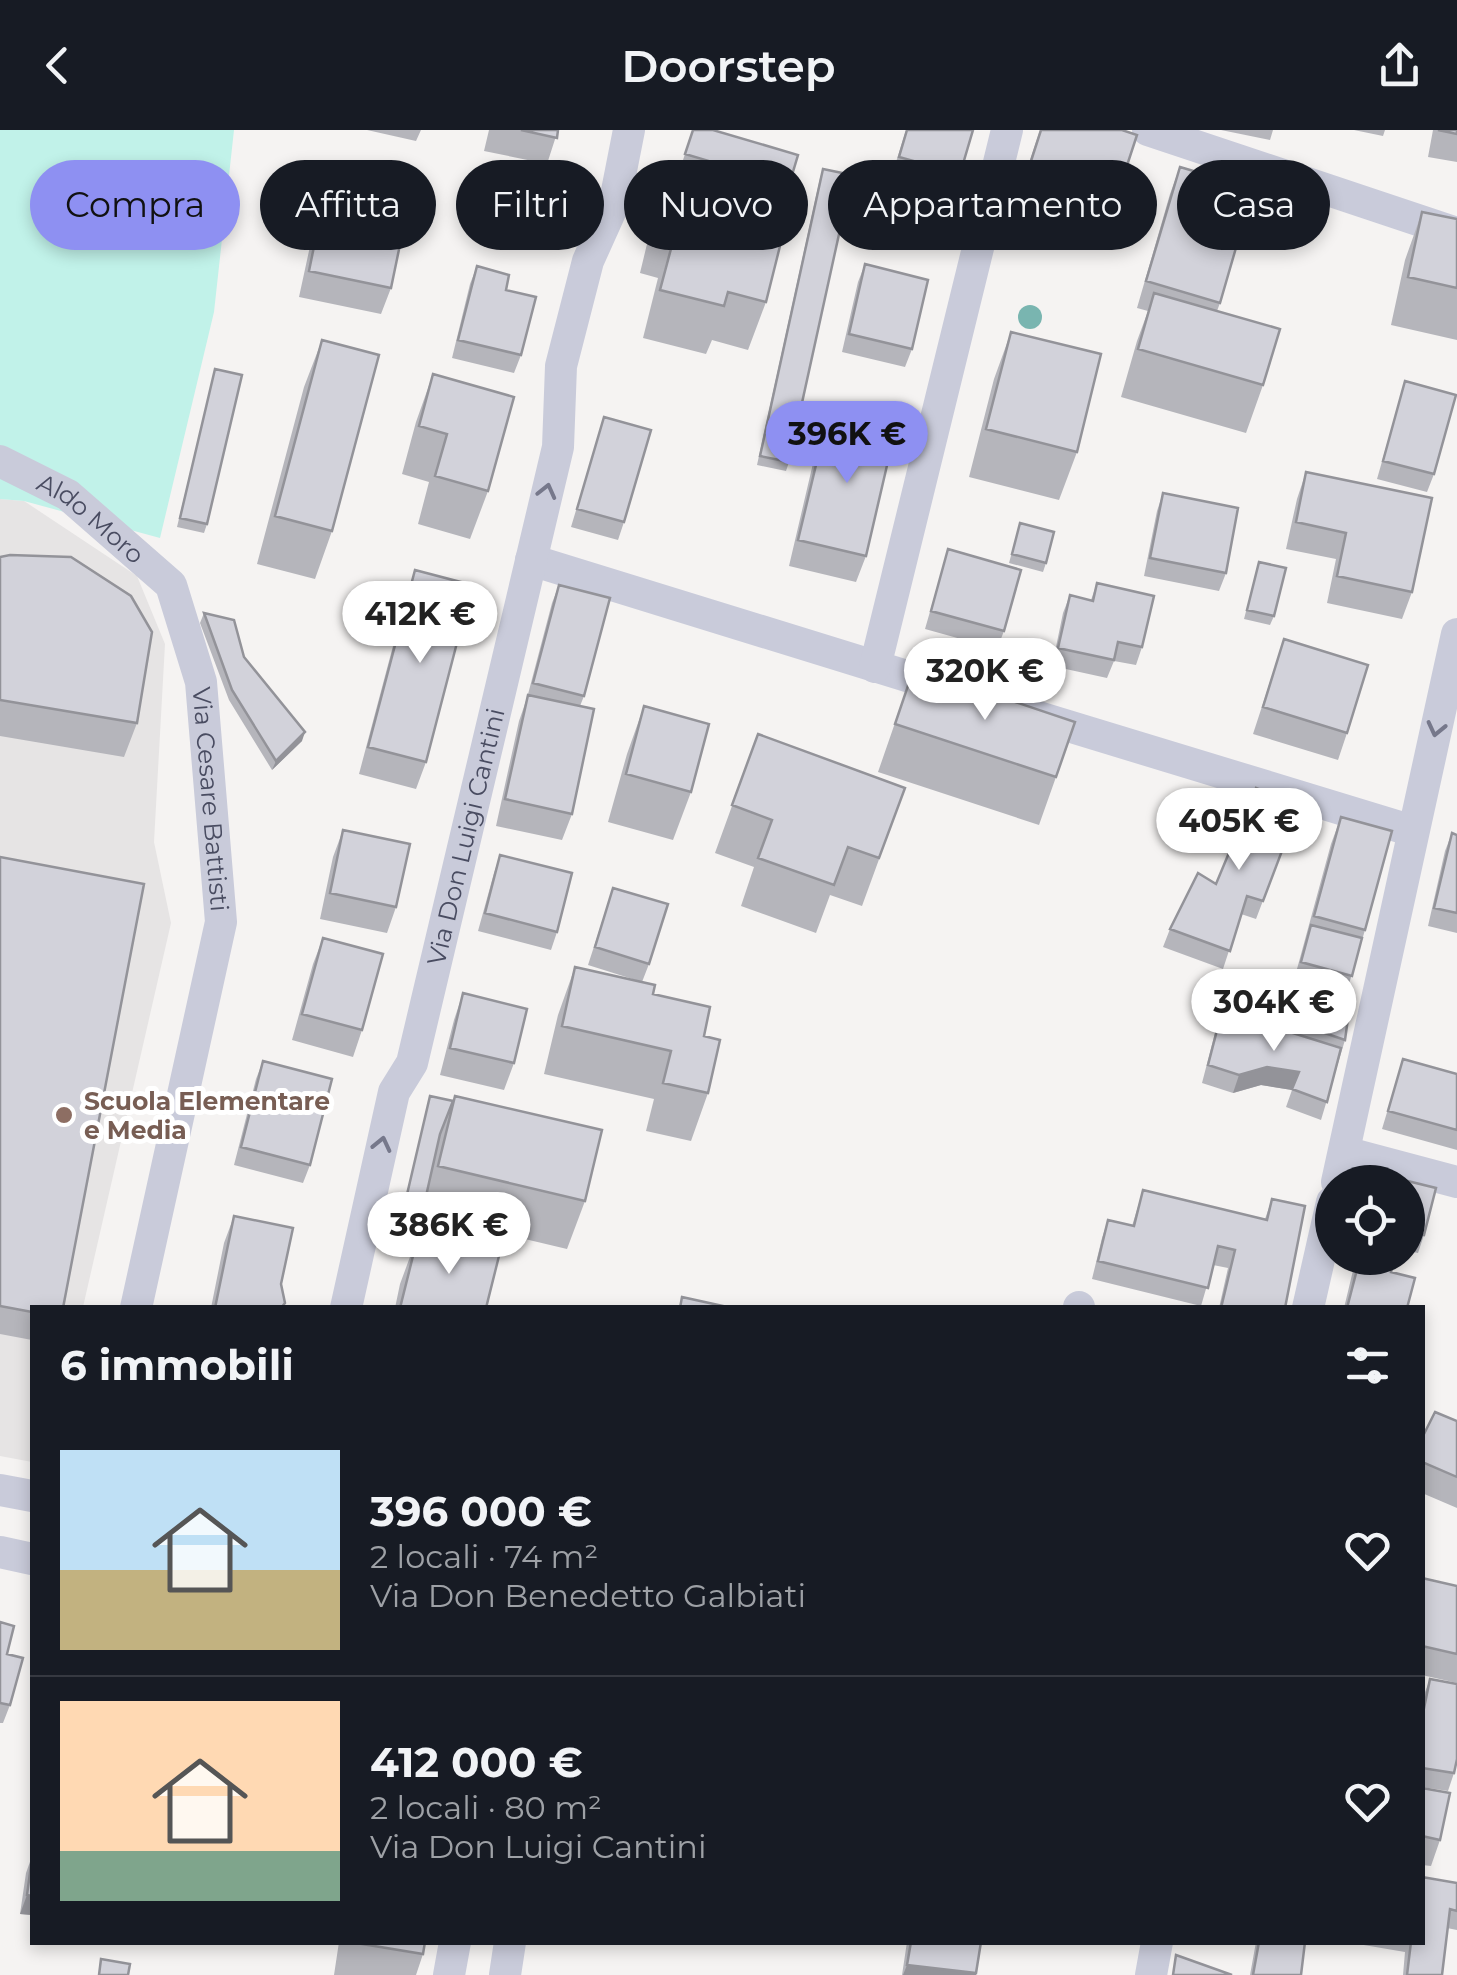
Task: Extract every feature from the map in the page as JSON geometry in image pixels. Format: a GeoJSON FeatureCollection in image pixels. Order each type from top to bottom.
{"type":"FeatureCollection","features":[{"type":"Feature","properties":{"kind":"street","name":"Via Don Luigi Cantini"},"geometry":{"type":"LineString","coordinates":[[347,1305],[394,1092],[412,1063],[558,447],[561,366],[588,261],[615,201],[629,130]]}},
{"type":"Feature","properties":{"kind":"street"},"geometry":{"type":"LineString","coordinates":[[875,666],[1006,130]]}},
{"type":"Feature","properties":{"kind":"street"},"geometry":{"type":"LineString","coordinates":[[1148,130],[1457,233]]}},
{"type":"Feature","properties":{"kind":"street","name":"Aldo Moro"},"geometry":{"type":"LineString","coordinates":[[0,461],[68,495],[171,586]]}},
{"type":"Feature","properties":{"kind":"street"},"geometry":{"type":"LineString","coordinates":[[530,560],[1413,832]]}},
{"type":"Feature","properties":{"kind":"street","name":"Via Cesare Battisti"},"geometry":{"type":"LineString","coordinates":[[137,1305],[221,922],[201,682],[171,586]]}},
{"type":"Feature","properties":{"kind":"street"},"geometry":{"type":"LineString","coordinates":[[1341,1165],[1457,634]]}},
{"type":"Feature","properties":{"kind":"street"},"geometry":{"type":"LineString","coordinates":[[1425,1178],[1457,1182]]}},
{"type":"Feature","properties":{"kind":"street"},"geometry":{"type":"LineString","coordinates":[[1309,1305],[1315,1275]]}},
{"type":"Feature","properties":{"kind":"street"},"geometry":{"type":"LineString","coordinates":[[0,1490],[30,1496]]}},
{"type":"Feature","properties":{"kind":"street"},"geometry":{"type":"LineString","coordinates":[[0,1552],[30,1558]]}},
{"type":"Feature","properties":{"kind":"street"},"geometry":{"type":"LineString","coordinates":[[449,1975],[454,1945]]}},
{"type":"Feature","properties":{"kind":"street"},"geometry":{"type":"LineString","coordinates":[[505,1975],[510,1945]]}},
{"type":"Feature","properties":{"kind":"street"},"geometry":{"type":"LineString","coordinates":[[1151,1975],[1156,1945]]}},
{"type":"Feature","properties":{"kind":"shaded area","name":"Scuola Elementare e Media"},"geometry":{"type":"Polygon","coordinates":[[[0,499],[24,501],[137,576],[165,644],[154,842],[171,923],[83,1305],[30,1305],[30,1462],[0,1456],[0,499]]]}},
{"type":"Feature","properties":{"kind":"green space"},"geometry":{"type":"Polygon","coordinates":[[[0,130],[234,130],[231,160],[30,160],[30,250],[221,250],[214,312],[160,538],[24,501],[0,499],[0,130]]]}},
{"type":"Feature","properties":{"kind":"building"},"geometry":{"type":"Polygon","coordinates":[[[521,130],[558,130],[557,138],[521,130]]]}},
{"type":"Feature","properties":{"kind":"building"},"geometry":{"type":"Polygon","coordinates":[[[693,130],[713,130],[798,155],[796,160],[705,160],[685,154],[693,130]]]}},
{"type":"Feature","properties":{"kind":"building"},"geometry":{"type":"Polygon","coordinates":[[[907,130],[973,130],[964,160],[899,157],[907,130]]]}},
{"type":"Feature","properties":{"kind":"building"},"geometry":{"type":"Polygon","coordinates":[[[1041,130],[1122,130],[1137,135],[1129,160],[1031,160],[1041,130]]]}},
{"type":"Feature","properties":{"kind":"building"},"geometry":{"type":"Polygon","coordinates":[[[823,169],[828,170],[828,250],[836,250],[789,462],[760,456],[823,169]]]}},
{"type":"Feature","properties":{"kind":"building"},"geometry":{"type":"Polygon","coordinates":[[[1177,177],[1177,250],[1235,250],[1220,303],[1146,281],[1177,177]]]}},
{"type":"Feature","properties":{"kind":"building"},"geometry":{"type":"Polygon","coordinates":[[[1422,212],[1457,219],[1457,288],[1408,277],[1422,212]]]}},
{"type":"Feature","properties":{"kind":"building"},"geometry":{"type":"Polygon","coordinates":[[[313,250],[399,250],[391,288],[309,271],[313,250]]]}},
{"type":"Feature","properties":{"kind":"building"},"geometry":{"type":"Polygon","coordinates":[[[671,250],[779,250],[766,302],[728,292],[724,306],[660,290],[671,250]]]}},
{"type":"Feature","properties":{"kind":"building"},"geometry":{"type":"Polygon","coordinates":[[[865,264],[928,280],[912,349],[849,334],[865,264]]]}},
{"type":"Feature","properties":{"kind":"building"},"geometry":{"type":"Polygon","coordinates":[[[477,266],[509,275],[506,290],[536,297],[521,355],[458,340],[477,266]]]}},
{"type":"Feature","properties":{"kind":"building"},"geometry":{"type":"Polygon","coordinates":[[[1154,293],[1280,329],[1263,385],[1138,349],[1154,293]]]}},
{"type":"Feature","properties":{"kind":"building"},"geometry":{"type":"Polygon","coordinates":[[[1011,332],[1101,354],[1077,452],[986,429],[1011,332]]]}},
{"type":"Feature","properties":{"kind":"building"},"geometry":{"type":"Polygon","coordinates":[[[322,340],[379,355],[332,531],[275,516],[322,340]]]}},
{"type":"Feature","properties":{"kind":"building"},"geometry":{"type":"Polygon","coordinates":[[[215,369],[242,375],[207,524],[180,518],[215,369]]]}},
{"type":"Feature","properties":{"kind":"building"},"geometry":{"type":"Polygon","coordinates":[[[433,374],[514,397],[488,491],[435,476],[447,434],[419,426],[433,374]]]}},
{"type":"Feature","properties":{"kind":"building"},"geometry":{"type":"Polygon","coordinates":[[[1405,381],[1456,395],[1434,474],[1383,461],[1405,381]]]}},
{"type":"Feature","properties":{"kind":"building"},"geometry":{"type":"Polygon","coordinates":[[[828,415],[895,431],[866,556],[798,540],[828,415]]]}},
{"type":"Feature","properties":{"kind":"building"},"geometry":{"type":"Polygon","coordinates":[[[604,417],[651,430],[624,522],[577,509],[604,417]]]}},
{"type":"Feature","properties":{"kind":"building"},"geometry":{"type":"Polygon","coordinates":[[[1306,472],[1432,498],[1412,592],[1337,576],[1346,533],[1296,522],[1306,472]]]}},
{"type":"Feature","properties":{"kind":"building"},"geometry":{"type":"Polygon","coordinates":[[[1163,493],[1238,508],[1226,573],[1150,558],[1163,493]]]}},
{"type":"Feature","properties":{"kind":"building"},"geometry":{"type":"Polygon","coordinates":[[[1020,523],[1054,532],[1046,563],[1012,554],[1020,523]]]}},
{"type":"Feature","properties":{"kind":"building"},"geometry":{"type":"Polygon","coordinates":[[[948,549],[1021,570],[1004,631],[931,611],[948,549]]]}},
{"type":"Feature","properties":{"kind":"building"},"geometry":{"type":"Polygon","coordinates":[[[0,557],[71,557],[131,596],[152,632],[137,723],[0,700],[0,557]]]}},
{"type":"Feature","properties":{"kind":"building"},"geometry":{"type":"Polygon","coordinates":[[[1259,562],[1286,568],[1274,616],[1247,610],[1259,562]]]}},
{"type":"Feature","properties":{"kind":"building"},"geometry":{"type":"Polygon","coordinates":[[[415,570],[472,585],[426,762],[368,747],[415,570]]]}},
{"type":"Feature","properties":{"kind":"building"},"geometry":{"type":"Polygon","coordinates":[[[1097,583],[1154,596],[1142,647],[1118,642],[1114,660],[1058,648],[1070,595],[1093,601],[1097,583]]]}},
{"type":"Feature","properties":{"kind":"building"},"geometry":{"type":"Polygon","coordinates":[[[559,585],[610,598],[584,696],[533,683],[559,585]]]}},
{"type":"Feature","properties":{"kind":"building"},"geometry":{"type":"Polygon","coordinates":[[[204,613],[234,620],[244,657],[305,732],[276,761],[232,690],[204,613]]]}},
{"type":"Feature","properties":{"kind":"building"},"geometry":{"type":"Polygon","coordinates":[[[1284,639],[1368,665],[1347,733],[1263,707],[1284,639]]]}},
{"type":"Feature","properties":{"kind":"building"},"geometry":{"type":"Polygon","coordinates":[[[914,668],[1075,722],[1056,777],[895,724],[914,668]]]}},
{"type":"Feature","properties":{"kind":"building"},"geometry":{"type":"Polygon","coordinates":[[[528,695],[594,709],[572,814],[505,799],[528,695]]]}},
{"type":"Feature","properties":{"kind":"building"},"geometry":{"type":"Polygon","coordinates":[[[644,706],[709,724],[691,792],[626,774],[644,706]]]}},
{"type":"Feature","properties":{"kind":"building"},"geometry":{"type":"Polygon","coordinates":[[[758,734],[905,788],[879,858],[848,847],[834,885],[758,858],[772,820],[732,805],[758,734]]]}},
{"type":"Feature","properties":{"kind":"building"},"geometry":{"type":"Polygon","coordinates":[[[1256,788],[1299,806],[1263,901],[1247,896],[1230,951],[1170,929],[1198,873],[1216,884],[1256,788]]]}},
{"type":"Feature","properties":{"kind":"building"},"geometry":{"type":"Polygon","coordinates":[[[1341,817],[1392,831],[1365,930],[1314,916],[1341,817]]]}},
{"type":"Feature","properties":{"kind":"building"},"geometry":{"type":"Polygon","coordinates":[[[343,830],[410,844],[396,907],[330,893],[343,830]]]}},
{"type":"Feature","properties":{"kind":"building"},"geometry":{"type":"Polygon","coordinates":[[[1452,833],[1457,835],[1457,913],[1434,908],[1452,833]]]}},
{"type":"Feature","properties":{"kind":"building"},"geometry":{"type":"Polygon","coordinates":[[[500,855],[572,873],[557,932],[485,913],[500,855]]]}},
{"type":"Feature","properties":{"kind":"building"},"geometry":{"type":"Polygon","coordinates":[[[0,857],[144,884],[64,1305],[30,1305],[30,1312],[0,1306],[0,857]]]}},
{"type":"Feature","properties":{"kind":"building"},"geometry":{"type":"Polygon","coordinates":[[[613,888],[668,904],[649,964],[595,947],[613,888]]]}},
{"type":"Feature","properties":{"kind":"building"},"geometry":{"type":"Polygon","coordinates":[[[1311,925],[1362,938],[1352,976],[1301,962],[1311,925]]]}},
{"type":"Feature","properties":{"kind":"building"},"geometry":{"type":"Polygon","coordinates":[[[323,938],[383,954],[362,1030],[302,1014],[323,938]]]}},
{"type":"Feature","properties":{"kind":"building"},"geometry":{"type":"Polygon","coordinates":[[[575,967],[655,985],[653,994],[710,1007],[704,1036],[720,1040],[708,1093],[663,1083],[671,1051],[562,1026],[575,967]]]}},
{"type":"Feature","properties":{"kind":"building"},"geometry":{"type":"Polygon","coordinates":[[[1290,986],[1350,1004],[1345,1040],[1278,1017],[1290,986]]]}},
{"type":"Feature","properties":{"kind":"building"},"geometry":{"type":"Polygon","coordinates":[[[463,993],[527,1009],[514,1063],[450,1048],[463,993]]]}},
{"type":"Feature","properties":{"kind":"building"},"geometry":{"type":"Polygon","coordinates":[[[1222,1011],[1341,1048],[1327,1102],[1292,1089],[1299,1072],[1267,1067],[1239,1075],[1208,1065],[1222,1011]]]}},
{"type":"Feature","properties":{"kind":"building"},"geometry":{"type":"Polygon","coordinates":[[[1403,1059],[1457,1074],[1457,1130],[1388,1111],[1403,1059]]]}},
{"type":"Feature","properties":{"kind":"building"},"geometry":{"type":"Polygon","coordinates":[[[263,1061],[332,1079],[310,1165],[241,1147],[263,1061]]]}},
{"type":"Feature","properties":{"kind":"building"},"geometry":{"type":"Polygon","coordinates":[[[430,1096],[453,1101],[440,1134],[424,1205],[472,1217],[465,1247],[398,1233],[430,1096]]]}},
{"type":"Feature","properties":{"kind":"building"},"geometry":{"type":"Polygon","coordinates":[[[455,1096],[602,1130],[585,1201],[438,1166],[455,1096]]]}},
{"type":"Feature","properties":{"kind":"building"},"geometry":{"type":"Polygon","coordinates":[[[1425,1185],[1436,1188],[1425,1231],[1425,1185]]]}},
{"type":"Feature","properties":{"kind":"building"},"geometry":{"type":"Polygon","coordinates":[[[1143,1190],[1267,1220],[1272,1199],[1305,1206],[1286,1305],[1222,1305],[1235,1250],[1218,1246],[1208,1288],[1098,1261],[1108,1220],[1134,1226],[1143,1190]]]}},
{"type":"Feature","properties":{"kind":"building"},"geometry":{"type":"Polygon","coordinates":[[[234,1216],[293,1228],[281,1284],[283,1305],[216,1305],[234,1216]]]}},
{"type":"Feature","properties":{"kind":"building"},"geometry":{"type":"Polygon","coordinates":[[[418,1236],[499,1256],[487,1305],[401,1305],[418,1236]]]}},
{"type":"Feature","properties":{"kind":"building"},"geometry":{"type":"Polygon","coordinates":[[[1356,1275],[1415,1278],[1408,1305],[1348,1305],[1356,1275]]]}},
{"type":"Feature","properties":{"kind":"building"},"geometry":{"type":"Polygon","coordinates":[[[682,1297],[718,1305],[681,1305],[682,1297]]]}},
{"type":"Feature","properties":{"kind":"building"},"geometry":{"type":"Polygon","coordinates":[[[1435,1412],[1457,1421],[1457,1477],[1425,1463],[1425,1432],[1435,1412]]]}},
{"type":"Feature","properties":{"kind":"building"},"geometry":{"type":"Polygon","coordinates":[[[1425,1579],[1457,1586],[1457,1654],[1425,1647],[1425,1579]]]}},
{"type":"Feature","properties":{"kind":"building"},"geometry":{"type":"Polygon","coordinates":[[[0,1622],[14,1626],[7,1654],[23,1658],[10,1705],[0,1703],[0,1622]]]}},
{"type":"Feature","properties":{"kind":"building"},"geometry":{"type":"Polygon","coordinates":[[[1430,1679],[1457,1684],[1454,1773],[1425,1768],[1425,1703],[1430,1679]]]}},
{"type":"Feature","properties":{"kind":"building"},"geometry":{"type":"Polygon","coordinates":[[[1425,1789],[1450,1793],[1440,1840],[1425,1837],[1425,1789]]]}},
{"type":"Feature","properties":{"kind":"building"},"geometry":{"type":"Polygon","coordinates":[[[1425,1878],[1457,1883],[1457,1911],[1450,1909],[1442,1975],[1407,1975],[1411,1945],[1425,1945],[1425,1878]]]}},
{"type":"Feature","properties":{"kind":"building"},"geometry":{"type":"Polygon","coordinates":[[[368,1945],[424,1945],[423,1954],[368,1945]]]}},
{"type":"Feature","properties":{"kind":"building"},"geometry":{"type":"Polygon","coordinates":[[[910,1945],[981,1945],[976,1973],[907,1965],[910,1945]]]}},
{"type":"Feature","properties":{"kind":"building"},"geometry":{"type":"Polygon","coordinates":[[[1258,1945],[1305,1945],[1301,1975],[1253,1975],[1258,1945]]]}},
{"type":"Feature","properties":{"kind":"building"},"geometry":{"type":"Polygon","coordinates":[[[1176,1955],[1232,1975],[1173,1975],[1176,1955]]]}},
{"type":"Feature","properties":{"kind":"building"},"geometry":{"type":"Polygon","coordinates":[[[101,1959],[130,1964],[128,1975],[99,1975],[101,1959]]]}},
{"type":"Feature","properties":{"kind":"place","name":"Scuola Elementare e Media"},"geometry":{"type":"Point","coordinates":[64,1115]}}]}
